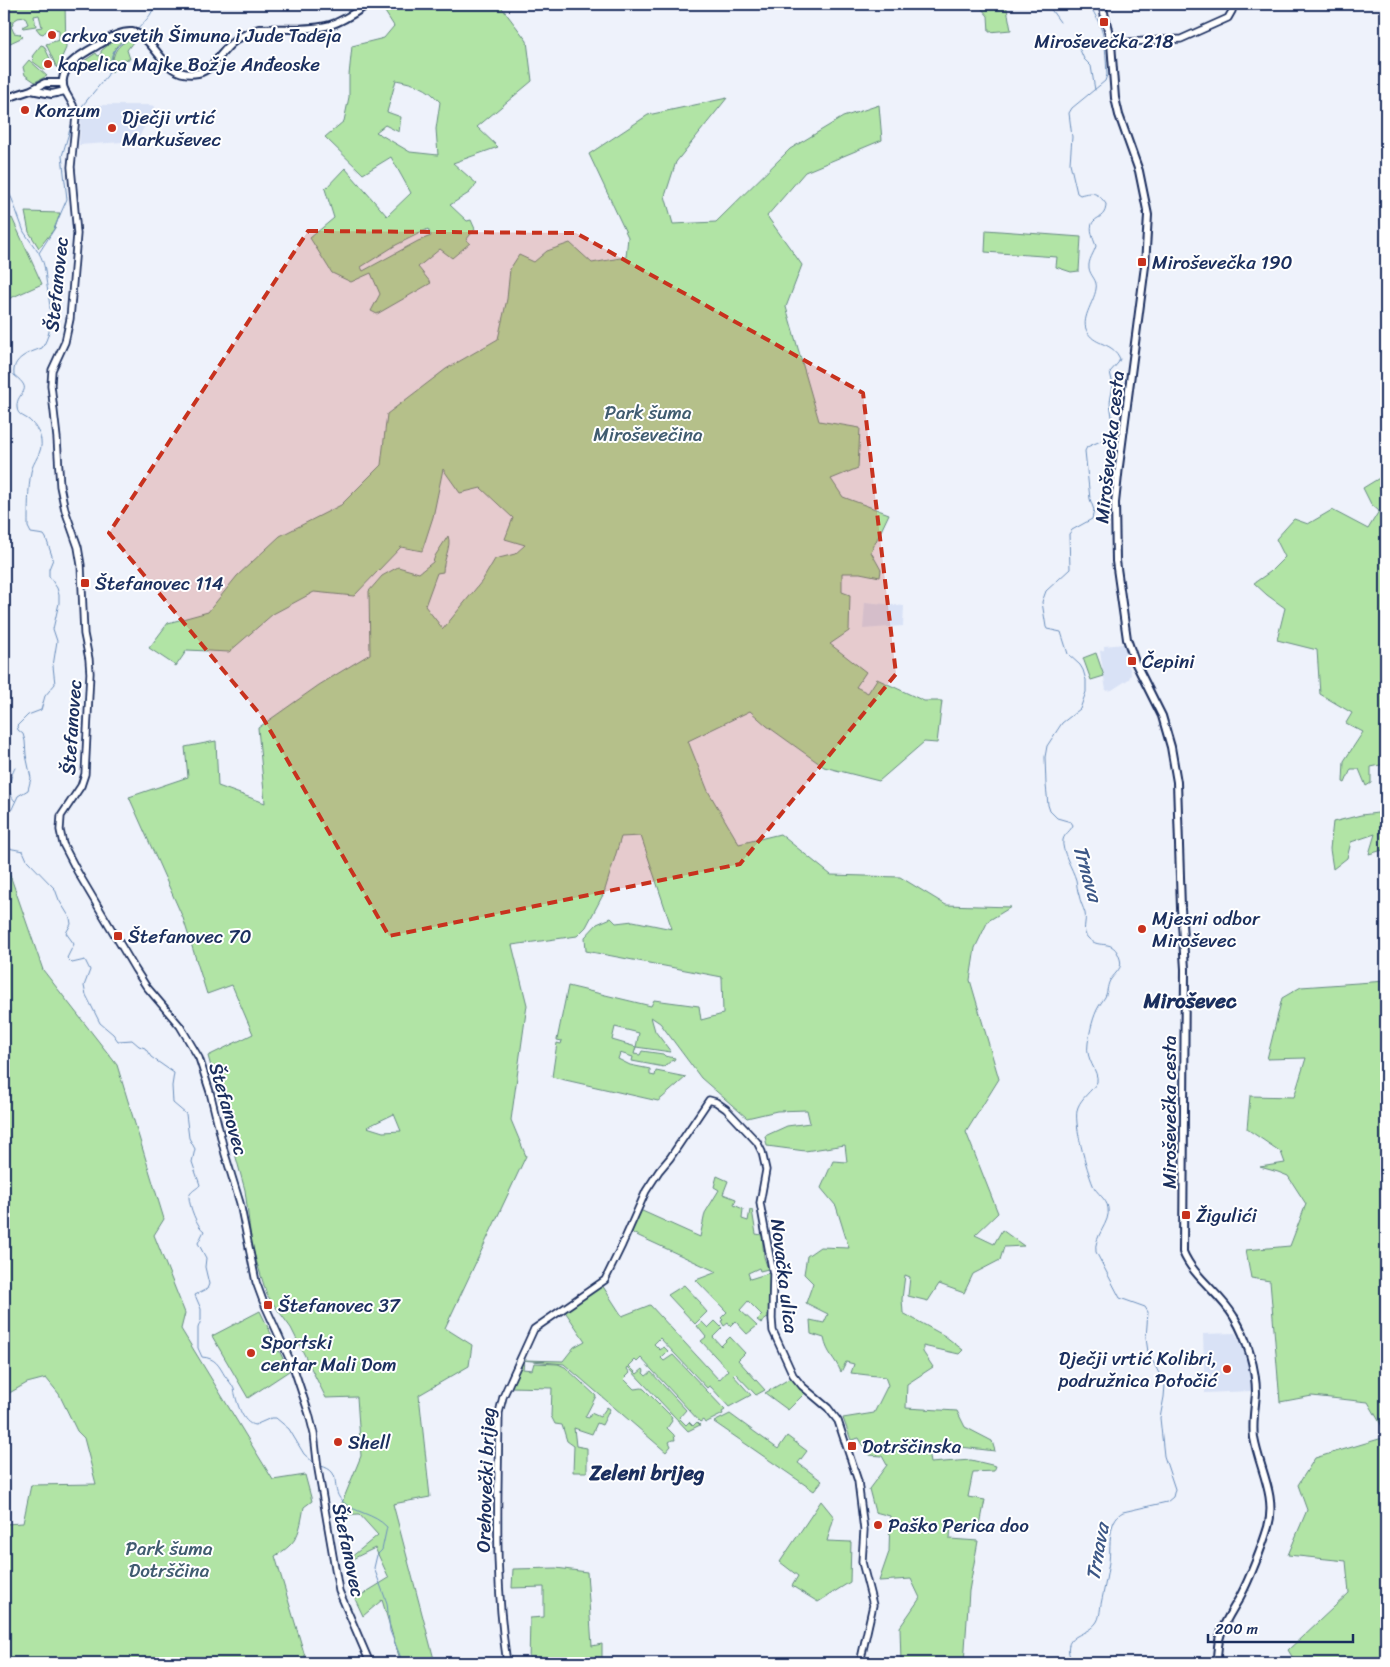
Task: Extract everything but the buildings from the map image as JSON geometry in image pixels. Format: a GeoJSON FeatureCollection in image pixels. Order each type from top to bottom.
{"type":"FeatureCollection","features":[{"type":"Feature","properties":{"kind":"main road"},"geometry":{"type":"LineString","coordinates":[[31,90],[55,94],[65,91],[63,83],[65,73],[72,62],[109,38],[122,33],[134,33],[179,72],[196,73],[205,70],[232,42],[250,32],[319,28],[348,17],[368,4]]}},
{"type":"Feature","properties":{"kind":"main road","name":"Miroševečka cesta"},"geometry":{"type":"LineString","coordinates":[[1102,4],[1112,43],[1115,98],[1119,115],[1139,171],[1148,215],[1145,266],[1118,466],[1115,503],[1116,561],[1127,639],[1135,662],[1162,716],[1178,782],[1181,908],[1185,969],[1183,1252],[1192,1269],[1235,1317],[1244,1338],[1253,1369],[1256,1390],[1253,1427],[1255,1441],[1271,1505],[1271,1518],[1268,1529],[1240,1597],[1220,1632],[1217,1663]]}},
{"type":"Feature","properties":{"kind":"main road"},"geometry":{"type":"LineString","coordinates":[[5,98],[31,90],[44,83],[63,83]]}},
{"type":"Feature","properties":{"kind":"main road"},"geometry":{"type":"LineString","coordinates":[[44,83],[42,88],[44,93]]}},
{"type":"Feature","properties":{"kind":"street"},"geometry":{"type":"LineString","coordinates":[[1112,43],[1182,39],[1228,18],[1233,4]]}},
{"type":"Feature","properties":{"kind":"street","name":"Štefanovec"},"geometry":{"type":"LineString","coordinates":[[65,91],[75,113],[70,166],[77,234],[72,301],[67,335],[52,370],[50,385],[60,486],[65,510],[78,547],[81,565],[84,634],[90,673],[85,774],[81,786],[61,816],[61,836],[77,871],[135,969],[146,986],[180,1026],[200,1058],[240,1203],[256,1282],[302,1392],[313,1430],[339,1591],[370,1663]]}},
{"type":"Feature","properties":{"kind":"street","name":"Orehovečki brijeg"},"geometry":{"type":"LineString","coordinates":[[508,1663],[498,1591],[497,1553],[499,1413],[504,1397],[534,1329],[604,1280],[646,1191],[658,1171],[670,1158],[709,1100]]}},
{"type":"Feature","properties":{"kind":"street","name":"Novačka ulica"},"geometry":{"type":"LineString","coordinates":[[709,1100],[716,1102],[726,1109],[757,1142],[762,1152],[766,1170],[760,1202],[773,1274],[773,1331],[793,1375],[802,1386],[828,1408],[838,1421],[858,1481],[864,1530],[862,1562],[873,1605],[860,1663]]}},
{"type":"Feature","properties":{"kind":"highlighted area"},"geometry":{"type":"Polygon","coordinates":[[[308,231],[576,233],[863,393],[896,674],[740,864],[389,936],[263,718],[109,533],[308,231]]]}},
{"type":"Feature","properties":{"kind":"shaded area","name":"Dječji vrtić Markuševec"},"geometry":{"type":"Polygon","coordinates":[[[94,105],[155,106],[137,141],[79,145],[81,116],[94,105]]]}},
{"type":"Feature","properties":{"kind":"shaded area"},"geometry":{"type":"Polygon","coordinates":[[[865,602],[904,606],[903,626],[863,629],[865,602]]]}},
{"type":"Feature","properties":{"kind":"shaded area"},"geometry":{"type":"Polygon","coordinates":[[[1124,644],[1131,674],[1129,679],[1112,690],[1106,691],[1100,651],[1104,650],[1104,646],[1124,644]]]}},
{"type":"Feature","properties":{"kind":"shaded area","name":"Dječji vrtić Kolibri, podružnica Potočić"},"geometry":{"type":"Polygon","coordinates":[[[1235,1333],[1241,1344],[1243,1343],[1252,1391],[1205,1393],[1203,1334],[1235,1333]]]}},
{"type":"Feature","properties":{"kind":"green space"},"geometry":{"type":"Polygon","coordinates":[[[4,4],[65,4],[66,48],[57,68],[46,44],[59,40],[59,30],[53,29],[43,34],[40,33],[36,28],[42,27],[39,15],[34,16],[36,26],[23,28],[28,24],[25,17],[18,18],[12,22],[13,25],[11,26],[14,33],[20,34],[23,37],[8,44],[4,41],[4,4]]]}},
{"type":"Feature","properties":{"kind":"green space"},"geometry":{"type":"Polygon","coordinates":[[[380,4],[499,4],[527,41],[532,81],[477,127],[498,147],[453,163],[477,184],[469,193],[450,205],[467,221],[471,220],[475,229],[466,240],[470,243],[452,258],[440,249],[418,267],[431,283],[377,314],[371,311],[380,294],[371,273],[351,282],[332,273],[310,238],[334,218],[325,189],[345,168],[387,216],[411,193],[391,157],[363,174],[325,137],[344,121],[349,97],[352,46],[384,38],[394,26],[380,4]],[[396,80],[387,112],[401,117],[399,132],[385,125],[376,132],[410,152],[438,155],[436,129],[440,102],[421,87],[396,80]],[[428,229],[396,245],[361,267],[363,271],[418,241],[431,236],[428,229]]]}},
{"type":"Feature","properties":{"kind":"green space"},"geometry":{"type":"Polygon","coordinates":[[[982,4],[1006,4],[1011,30],[989,32],[988,16],[982,9],[982,4]]]}},
{"type":"Feature","properties":{"kind":"green space"},"geometry":{"type":"Polygon","coordinates":[[[129,35],[116,47],[110,71],[97,65],[90,69],[84,61],[96,53],[98,56],[101,54],[101,51],[113,41],[129,35]]]}},
{"type":"Feature","properties":{"kind":"green space"},"geometry":{"type":"Polygon","coordinates":[[[133,37],[136,38],[127,50],[130,59],[118,61],[112,72],[113,58],[116,50],[133,37]]]}},
{"type":"Feature","properties":{"kind":"green space"},"geometry":{"type":"Polygon","coordinates":[[[41,45],[44,46],[53,65],[48,59],[45,60],[44,62],[48,68],[44,70],[32,61],[34,59],[33,55],[41,45]]]}},
{"type":"Feature","properties":{"kind":"green space"},"geometry":{"type":"Polygon","coordinates":[[[29,60],[47,76],[35,82],[25,75],[23,67],[29,60]]]}},
{"type":"Feature","properties":{"kind":"green space","name":"Park šuma Miroševečina"},"geometry":{"type":"Polygon","coordinates":[[[727,98],[676,162],[665,196],[673,224],[716,222],[790,149],[843,117],[879,105],[882,140],[805,172],[767,216],[802,265],[786,307],[819,421],[860,428],[858,468],[831,479],[843,497],[889,514],[871,552],[881,570],[880,577],[860,573],[842,573],[842,592],[850,595],[849,631],[830,644],[866,672],[856,687],[868,693],[877,679],[924,701],[942,701],[937,743],[924,742],[879,781],[824,767],[767,726],[750,711],[688,741],[708,791],[739,844],[780,834],[831,875],[900,877],[946,905],[1011,907],[988,921],[975,948],[970,980],[999,1079],[966,1132],[998,1213],[975,1235],[994,1244],[1002,1230],[1024,1246],[1004,1247],[1000,1260],[973,1274],[964,1293],[939,1284],[928,1301],[908,1296],[910,1277],[905,1275],[902,1299],[903,1313],[945,1336],[963,1350],[959,1354],[923,1346],[923,1352],[933,1367],[907,1384],[906,1408],[957,1411],[965,1427],[992,1441],[995,1451],[961,1447],[928,1450],[930,1463],[971,1460],[996,1466],[994,1471],[973,1472],[968,1497],[985,1500],[980,1525],[951,1523],[950,1539],[978,1541],[969,1591],[964,1663],[901,1663],[900,1627],[920,1598],[911,1579],[879,1581],[889,1552],[890,1516],[875,1512],[869,1489],[887,1465],[882,1456],[869,1455],[859,1438],[851,1440],[843,1418],[874,1413],[888,1385],[885,1377],[851,1373],[854,1364],[846,1362],[841,1372],[827,1348],[824,1338],[811,1334],[810,1320],[824,1323],[828,1314],[806,1303],[813,1283],[804,1274],[807,1256],[820,1247],[849,1248],[836,1206],[821,1188],[833,1161],[847,1162],[845,1145],[805,1151],[767,1146],[765,1136],[787,1126],[810,1123],[807,1110],[777,1111],[747,1118],[701,1078],[660,1023],[651,1017],[655,1031],[671,1052],[636,1047],[634,1054],[640,1055],[642,1051],[663,1054],[675,1058],[674,1060],[664,1067],[632,1061],[633,1057],[620,1053],[618,1059],[630,1065],[650,1069],[650,1075],[655,1076],[656,1071],[686,1077],[658,1101],[552,1077],[557,1043],[561,1044],[562,1041],[557,1040],[568,986],[651,1006],[654,1000],[699,1006],[701,1020],[723,1014],[722,977],[586,951],[585,937],[597,924],[611,918],[616,923],[633,921],[672,929],[641,836],[621,837],[604,893],[586,927],[577,936],[512,945],[527,1005],[511,1120],[526,1156],[445,1328],[472,1345],[469,1366],[419,1395],[430,1497],[393,1504],[435,1663],[401,1663],[382,1600],[363,1616],[355,1599],[389,1578],[375,1548],[344,1563],[378,1535],[359,1514],[337,1515],[361,1456],[357,1397],[326,1398],[291,1328],[267,1295],[252,1247],[245,1190],[208,1056],[253,1034],[232,985],[207,994],[183,918],[129,797],[188,777],[185,747],[216,741],[218,786],[265,803],[258,728],[319,685],[370,654],[369,591],[382,576],[398,567],[419,573],[433,562],[448,536],[449,544],[443,572],[437,573],[425,606],[443,629],[482,581],[495,559],[515,554],[525,545],[505,539],[513,518],[481,488],[460,493],[443,469],[433,517],[422,551],[401,547],[354,596],[314,592],[273,614],[229,652],[187,650],[176,666],[149,648],[168,623],[208,612],[237,576],[280,536],[341,505],[381,465],[387,414],[446,369],[498,339],[507,299],[510,269],[519,255],[534,262],[547,251],[570,243],[592,263],[626,257],[628,237],[589,154],[648,115],[727,98]],[[615,1027],[612,1040],[636,1047],[639,1033],[615,1027]],[[394,1114],[367,1127],[383,1132],[401,1131],[394,1114]]]}},
{"type":"Feature","properties":{"kind":"green space"},"geometry":{"type":"Polygon","coordinates":[[[25,212],[60,213],[55,228],[39,248],[29,232],[25,212]]]}},
{"type":"Feature","properties":{"kind":"green space"},"geometry":{"type":"Polygon","coordinates":[[[12,218],[42,284],[4,301],[4,222],[12,218]]]}},
{"type":"Feature","properties":{"kind":"green space"},"geometry":{"type":"Polygon","coordinates":[[[986,230],[1081,237],[1079,271],[1071,272],[1056,267],[1057,257],[985,252],[986,230]]]}},
{"type":"Feature","properties":{"kind":"green space"},"geometry":{"type":"Polygon","coordinates":[[[1386,474],[1386,765],[1371,767],[1371,783],[1366,786],[1359,769],[1351,769],[1345,783],[1343,782],[1344,761],[1363,732],[1346,723],[1352,713],[1320,694],[1317,650],[1277,640],[1285,608],[1254,583],[1270,572],[1285,557],[1276,539],[1294,519],[1308,524],[1332,510],[1368,529],[1379,511],[1371,504],[1363,488],[1386,474]]]}},
{"type":"Feature","properties":{"kind":"green space"},"geometry":{"type":"Polygon","coordinates":[[[1096,653],[1104,676],[1091,680],[1083,658],[1096,653]]]}},
{"type":"Feature","properties":{"kind":"green space"},"geometry":{"type":"Polygon","coordinates":[[[1386,812],[1386,849],[1369,854],[1375,834],[1351,842],[1347,858],[1333,869],[1330,849],[1333,822],[1361,815],[1386,812]]]}},
{"type":"Feature","properties":{"kind":"green space","name":"Park šuma Dotrščina"},"geometry":{"type":"Polygon","coordinates":[[[4,865],[9,872],[43,970],[117,1065],[164,1219],[154,1235],[185,1313],[181,1329],[273,1480],[305,1475],[312,1501],[304,1507],[297,1536],[289,1546],[275,1556],[307,1663],[4,1663],[4,1524],[23,1523],[31,1485],[96,1484],[84,1438],[77,1431],[59,1394],[46,1378],[27,1383],[4,1396],[4,865]]]}},
{"type":"Feature","properties":{"kind":"green space"},"geometry":{"type":"Polygon","coordinates":[[[1386,981],[1386,1433],[1368,1402],[1312,1396],[1280,1402],[1270,1281],[1251,1278],[1246,1250],[1290,1246],[1306,1204],[1288,1176],[1260,1167],[1285,1163],[1281,1152],[1247,1129],[1250,1096],[1294,1097],[1306,1058],[1267,1059],[1282,998],[1301,987],[1386,981]]]}},
{"type":"Feature","properties":{"kind":"green space"},"geometry":{"type":"Polygon","coordinates":[[[717,1176],[728,1181],[723,1194],[736,1199],[734,1205],[743,1209],[742,1219],[748,1221],[750,1210],[752,1210],[756,1234],[762,1235],[764,1257],[768,1269],[760,1271],[759,1268],[748,1273],[750,1279],[771,1274],[770,1316],[761,1323],[757,1320],[762,1315],[748,1301],[740,1310],[757,1326],[747,1334],[735,1321],[730,1326],[728,1323],[724,1326],[721,1318],[727,1312],[696,1280],[717,1272],[630,1232],[640,1210],[700,1237],[705,1213],[719,1190],[714,1187],[717,1176]]]}},
{"type":"Feature","properties":{"kind":"green space"},"geometry":{"type":"Polygon","coordinates":[[[602,1285],[622,1316],[650,1305],[719,1380],[728,1370],[701,1341],[706,1337],[697,1326],[702,1322],[708,1328],[715,1321],[722,1328],[713,1337],[721,1346],[730,1337],[745,1353],[738,1360],[765,1390],[756,1395],[735,1373],[733,1375],[751,1395],[729,1407],[711,1387],[707,1388],[660,1338],[654,1344],[660,1350],[664,1347],[668,1351],[661,1358],[664,1361],[673,1355],[725,1410],[722,1412],[723,1414],[705,1423],[703,1420],[700,1422],[641,1358],[637,1362],[635,1360],[629,1366],[637,1374],[643,1369],[643,1373],[646,1376],[651,1372],[686,1410],[679,1418],[686,1425],[689,1422],[693,1426],[697,1422],[700,1425],[688,1431],[628,1367],[627,1369],[630,1373],[624,1379],[634,1389],[644,1389],[672,1417],[672,1421],[667,1428],[674,1435],[675,1440],[669,1442],[671,1446],[666,1452],[564,1364],[522,1360],[563,1361],[574,1347],[585,1341],[564,1310],[602,1285]]]}},
{"type":"Feature","properties":{"kind":"green space"},"geometry":{"type":"Polygon","coordinates":[[[684,1285],[707,1312],[695,1324],[668,1295],[684,1285]]]}},
{"type":"Feature","properties":{"kind":"green space","name":"Sportski centar Mali Dom"},"geometry":{"type":"Polygon","coordinates":[[[260,1311],[289,1371],[248,1398],[212,1336],[260,1311]]]}},
{"type":"Feature","properties":{"kind":"green space"},"geometry":{"type":"Polygon","coordinates":[[[524,1362],[523,1369],[532,1370],[534,1363],[558,1364],[565,1367],[596,1396],[585,1417],[589,1418],[591,1413],[600,1417],[607,1407],[610,1409],[602,1425],[597,1423],[592,1434],[574,1428],[576,1446],[587,1448],[587,1472],[573,1472],[574,1446],[567,1441],[562,1425],[555,1424],[551,1416],[552,1388],[509,1387],[520,1363],[524,1362]]]}},
{"type":"Feature","properties":{"kind":"green space"},"geometry":{"type":"Polygon","coordinates":[[[789,1379],[795,1380],[806,1392],[788,1410],[765,1393],[789,1379]]]}},
{"type":"Feature","properties":{"kind":"green space"},"geometry":{"type":"Polygon","coordinates":[[[730,1414],[778,1449],[787,1436],[807,1451],[798,1463],[822,1481],[814,1491],[714,1422],[730,1414]]]}},
{"type":"Feature","properties":{"kind":"green space"},"geometry":{"type":"Polygon","coordinates":[[[1386,1437],[1386,1663],[1296,1663],[1288,1650],[1349,1593],[1346,1561],[1288,1555],[1307,1510],[1298,1485],[1315,1458],[1386,1437]]]}},
{"type":"Feature","properties":{"kind":"green space"},"geometry":{"type":"Polygon","coordinates":[[[821,1501],[834,1517],[827,1541],[851,1542],[850,1582],[818,1602],[792,1586],[798,1576],[780,1562],[821,1501]]]}},
{"type":"Feature","properties":{"kind":"green space"},"geometry":{"type":"Polygon","coordinates":[[[556,1568],[587,1572],[592,1646],[602,1644],[602,1663],[529,1663],[530,1618],[544,1617],[544,1587],[512,1588],[513,1569],[556,1568]]]}},
{"type":"Feature","properties":{"kind":"waterway","name":"Štefanovec"},"geometry":{"type":"LineString","coordinates":[[136,31],[150,15],[155,4]]}},
{"type":"Feature","properties":{"kind":"waterway"},"geometry":{"type":"LineString","coordinates":[[1047,4],[1060,22]]}},
{"type":"Feature","properties":{"kind":"waterway","name":"Trnava"},"geometry":{"type":"LineString","coordinates":[[1072,1663],[1069,1653],[1071,1641],[1091,1628],[1099,1616],[1114,1521],[1123,1512],[1167,1502],[1173,1497],[1175,1489],[1164,1456],[1160,1418],[1165,1385],[1148,1352],[1146,1338],[1148,1312],[1145,1307],[1120,1298],[1096,1252],[1097,1240],[1107,1219],[1108,1208],[1106,1202],[1094,1188],[1090,1178],[1077,1123],[1078,1107],[1097,1082],[1096,1073],[1088,1055],[1088,1043],[1092,1024],[1097,1010],[1106,995],[1108,985],[1121,962],[1114,948],[1097,944],[1086,935],[1085,913],[1063,844],[1066,834],[1073,825],[1071,822],[1057,818],[1050,811],[1046,785],[1045,757],[1047,746],[1062,723],[1080,709],[1086,692],[1086,680],[1080,665],[1068,654],[1061,632],[1047,629],[1042,602],[1046,591],[1070,569],[1069,534],[1072,530],[1092,519],[1094,510],[1090,499],[1085,451],[1087,447],[1103,440],[1113,425],[1110,402],[1113,385],[1110,372],[1120,359],[1113,350],[1091,337],[1086,328],[1086,317],[1095,294],[1096,286],[1089,268],[1090,259],[1096,246],[1091,227],[1095,220],[1105,211],[1106,204],[1095,194],[1080,195],[1077,193],[1070,163],[1072,137],[1069,113],[1072,108],[1105,81],[1107,75],[1102,30],[1089,4]]}},
{"type":"Feature","properties":{"kind":"waterway","name":"Štefanovec"},"geometry":{"type":"LineString","coordinates":[[78,111],[107,76],[110,70],[112,54],[116,48],[134,34]]}},
{"type":"Feature","properties":{"kind":"waterway"},"geometry":{"type":"LineString","coordinates":[[1077,43],[1084,59],[1091,66],[1095,90]]}},
{"type":"Feature","properties":{"kind":"waterway","name":"Štefanovec"},"geometry":{"type":"LineString","coordinates":[[4,814],[11,811],[18,796],[28,790],[31,778],[25,741],[23,734],[18,730],[17,726],[28,715],[41,710],[45,696],[55,684],[53,666],[57,641],[53,629],[59,595],[49,576],[49,569],[53,559],[44,535],[31,533],[28,527],[31,472],[41,449],[41,440],[39,433],[30,421],[20,415],[17,410],[17,402],[24,385],[14,375],[14,369],[18,360],[42,348],[49,332],[50,305],[45,269],[39,253],[53,231],[67,199],[62,156],[74,116]]}},
{"type":"Feature","properties":{"kind":"waterway"},"geometry":{"type":"LineString","coordinates":[[4,184],[12,199],[24,232],[38,252]]}},
{"type":"Feature","properties":{"kind":"waterway"},"geometry":{"type":"LineString","coordinates":[[15,768],[10,780],[10,794],[15,801]]}},
{"type":"Feature","properties":{"kind":"waterway","name":"Štefanovec"},"geometry":{"type":"LineString","coordinates":[[4,845],[8,848],[23,851],[27,860],[55,889],[59,900],[70,918],[71,924],[66,933],[74,944],[67,958],[72,963],[85,960],[90,970],[84,986],[86,995],[100,1023],[118,1041],[132,1040],[145,1048],[151,1057],[174,1073],[172,1086],[173,1103],[186,1114],[189,1138],[195,1149],[192,1162],[200,1185],[189,1197],[194,1216],[204,1231],[198,1243],[206,1258],[205,1267],[209,1284],[207,1289],[195,1295],[201,1309],[201,1320],[198,1328],[198,1348],[202,1357],[211,1359],[219,1366],[233,1387],[240,1411],[250,1424],[255,1425],[271,1418],[276,1418],[289,1429],[304,1454],[315,1464]]}},
{"type":"Feature","properties":{"kind":"waterway","name":"Štefanovec"},"geometry":{"type":"LineString","coordinates":[[321,1466],[332,1472],[338,1496],[342,1501],[352,1508],[382,1522],[387,1527],[382,1550],[377,1555],[374,1568],[387,1603],[390,1631],[403,1663]]}},
{"type":"Feature","properties":{"kind":"place","name":"Miroševečka 218"},"geometry":{"type":"Point","coordinates":[1104,22]}},
{"type":"Feature","properties":{"kind":"place","name":"crkva svetih Šimuna i Jude Tadeja"},"geometry":{"type":"Point","coordinates":[52,35]}},
{"type":"Feature","properties":{"kind":"place","name":"kapelica Majke Božje Anđeoske"},"geometry":{"type":"Point","coordinates":[48,64]}},
{"type":"Feature","properties":{"kind":"place","name":"Konzum"},"geometry":{"type":"Point","coordinates":[25,110]}},
{"type":"Feature","properties":{"kind":"place","name":"Dječji vrtić Markuševec"},"geometry":{"type":"Point","coordinates":[112,128]}},
{"type":"Feature","properties":{"kind":"place","name":"Miroševečka 190"},"geometry":{"type":"Point","coordinates":[1142,262]}},
{"type":"Feature","properties":{"kind":"place","name":"Štefanovec 114"},"geometry":{"type":"Point","coordinates":[85,583]}},
{"type":"Feature","properties":{"kind":"place","name":"Čepini"},"geometry":{"type":"Point","coordinates":[1132,661]}},
{"type":"Feature","properties":{"kind":"place","name":"Mjesni odbor Miroševec"},"geometry":{"type":"Point","coordinates":[1142,929]}},
{"type":"Feature","properties":{"kind":"place","name":"Štefanovec 70"},"geometry":{"type":"Point","coordinates":[118,936]}},
{"type":"Feature","properties":{"kind":"place","name":"Žigulići"},"geometry":{"type":"Point","coordinates":[1186,1215]}},
{"type":"Feature","properties":{"kind":"place","name":"Štefanovec 37"},"geometry":{"type":"Point","coordinates":[268,1305]}},
{"type":"Feature","properties":{"kind":"place","name":"Sportski centar Mali Dom"},"geometry":{"type":"Point","coordinates":[251,1353]}},
{"type":"Feature","properties":{"kind":"place","name":"Dječji vrtić Kolibri, podružnica Potočić"},"geometry":{"type":"Point","coordinates":[1227,1369]}},
{"type":"Feature","properties":{"kind":"place","name":"Shell"},"geometry":{"type":"Point","coordinates":[338,1442]}},
{"type":"Feature","properties":{"kind":"place","name":"Dotrščinska"},"geometry":{"type":"Point","coordinates":[852,1446]}},
{"type":"Feature","properties":{"kind":"place","name":"Paško Perica doo"},"geometry":{"type":"Point","coordinates":[878,1525]}},
{"type":"Feature","properties":{"kind":"district","name":"Miroševec"},"geometry":{"type":"Point","coordinates":[1190,1001]}},
{"type":"Feature","properties":{"kind":"district","name":"Zeleni brijeg"},"geometry":{"type":"Point","coordinates":[647,1473]}}]}
